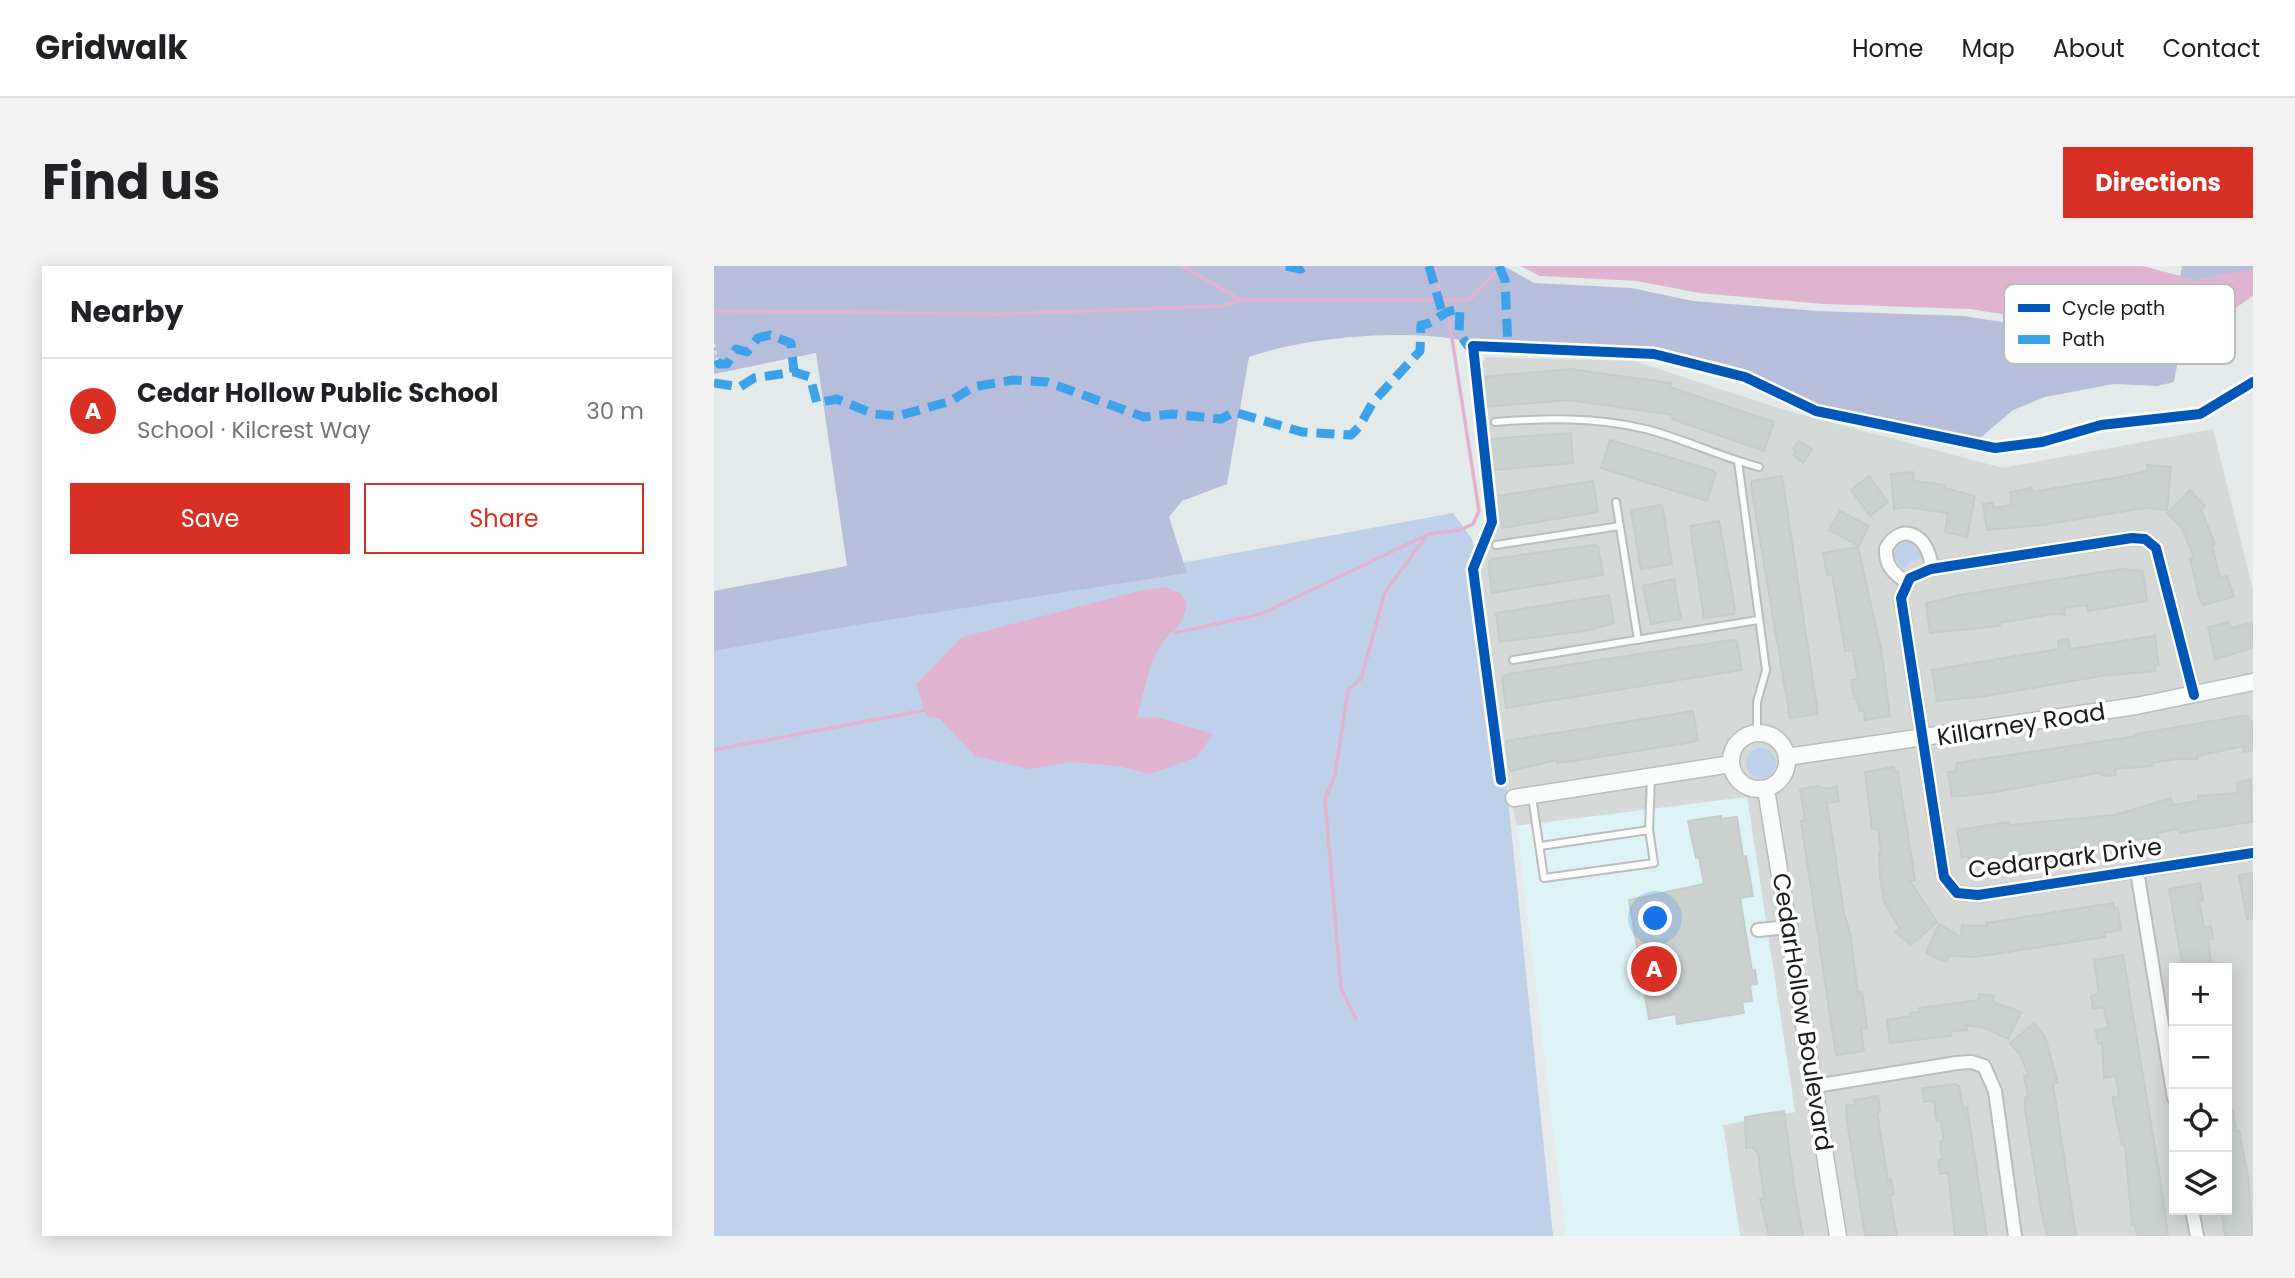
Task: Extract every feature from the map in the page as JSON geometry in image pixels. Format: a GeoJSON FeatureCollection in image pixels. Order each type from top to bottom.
{"type":"FeatureCollection","features":[{"type":"Feature","properties":{"kind":"street"},"geometry":{"type":"LineString","coordinates":[[1907,583],[1892,571],[1886,561],[1886,548],[1899,536],[1913,535],[1926,544],[1931,557],[1931,569]]}},
{"type":"Feature","properties":{"kind":"street"},"geometry":{"type":"LineString","coordinates":[[1925,739],[1901,598],[1907,583],[1916,575],[1931,569],[2132,538],[2145,539],[2157,548],[2194,695]]}},
{"type":"Feature","properties":{"kind":"street","name":"Killarney Road"},"geometry":{"type":"LineString","coordinates":[[1787,757],[1925,739],[2194,695],[2253,682]]}},
{"type":"Feature","properties":{"kind":"street"},"geometry":{"type":"LineString","coordinates":[[1757,733],[1774,736],[1781,743],[1787,757],[1783,778],[1766,789],[1744,786],[1737,779],[1731,764],[1734,748],[1739,740],[1757,733]]}},
{"type":"Feature","properties":{"kind":"street","name":"Cedarpark Drive"},"geometry":{"type":"LineString","coordinates":[[1925,739],[1944,877],[1957,893],[1978,895],[2253,853]]}},
{"type":"Feature","properties":{"kind":"street"},"geometry":{"type":"LineString","coordinates":[[1514,798],[1731,764]]}},
{"type":"Feature","properties":{"kind":"street","name":"CedarHollow Boulevard"},"geometry":{"type":"LineString","coordinates":[[1766,789],[1791,927],[1838,1236]]}},
{"type":"Feature","properties":{"kind":"street"},"geometry":{"type":"LineString","coordinates":[[2137,871],[2173,1089]]}},
{"type":"Feature","properties":{"kind":"street"},"geometry":{"type":"LineString","coordinates":[[1758,930],[1791,927]]}},
{"type":"Feature","properties":{"kind":"street"},"geometry":{"type":"LineString","coordinates":[[1815,1086],[1957,1063],[1971,1062],[1984,1066],[1995,1091],[2015,1236]]}},
{"type":"Feature","properties":{"kind":"street"},"geometry":{"type":"LineString","coordinates":[[2193,1215],[2197,1236]]}},
{"type":"Feature","properties":{"kind":"lane"},"geometry":{"type":"LineString","coordinates":[[1495,422],[1556,417],[1620,425],[1648,430],[1759,467]]}},
{"type":"Feature","properties":{"kind":"lane"},"geometry":{"type":"LineString","coordinates":[[1738,461],[1766,670],[1757,702],[1757,733]]}},
{"type":"Feature","properties":{"kind":"lane"},"geometry":{"type":"LineString","coordinates":[[1616,502],[1637,640]]}},
{"type":"Feature","properties":{"kind":"lane"},"geometry":{"type":"LineString","coordinates":[[1496,545],[1620,526]]}},
{"type":"Feature","properties":{"kind":"lane"},"geometry":{"type":"LineString","coordinates":[[1513,660],[1758,620]]}},
{"type":"Feature","properties":{"kind":"lane"},"geometry":{"type":"LineString","coordinates":[[1532,795],[1544,878],[1654,863],[1650,830],[1651,776]]}},
{"type":"Feature","properties":{"kind":"lane"},"geometry":{"type":"LineString","coordinates":[[1540,846],[1650,830]]}},
{"type":"Feature","properties":{"kind":"path"},"geometry":{"type":"LineString","coordinates":[[714,344],[717,360]]}},
{"type":"Feature","properties":{"kind":"shaded area"},"geometry":{"type":"Polygon","coordinates":[[[714,266],[1504,266],[1534,283],[1631,288],[1693,301],[1818,311],[1964,316],[2004,322],[2004,364],[2177,364],[2174,382],[2157,386],[2114,384],[2045,397],[2013,410],[1979,439],[1885,425],[1817,409],[1746,374],[1654,349],[1465,341],[1415,335],[1356,337],[1298,344],[1249,357],[1227,484],[1182,501],[1169,517],[1187,573],[856,625],[714,651],[714,591],[847,566],[816,353],[714,374],[714,266]]]}},
{"type":"Feature","properties":{"kind":"shaded area"},"geometry":{"type":"Polygon","coordinates":[[[1520,266],[2143,266],[2195,280],[2253,268],[2253,296],[2235,308],[2235,284],[2004,284],[2004,315],[1970,309],[1823,304],[1699,293],[1637,281],[1540,276],[1520,266]]]}},
{"type":"Feature","properties":{"kind":"shaded area"},"geometry":{"type":"Polygon","coordinates":[[[2182,266],[2253,266],[2253,271],[2191,284],[2180,278],[2182,266]]]}},
{"type":"Feature","properties":{"kind":"shaded area"},"geometry":{"type":"Polygon","coordinates":[[[1487,357],[1634,361],[1788,411],[2003,468],[2213,429],[2253,590],[2253,1236],[1740,1236],[1723,1125],[1795,1112],[1747,797],[1517,826],[1506,779],[1477,581],[1497,525],[1478,367],[1487,357]]]}},
{"type":"Feature","properties":{"kind":"shaded area"},"geometry":{"type":"Polygon","coordinates":[[[1453,513],[1472,539],[1506,779],[1553,1236],[714,1236],[714,649],[1453,513]]]}},
{"type":"Feature","properties":{"kind":"shaded area"},"geometry":{"type":"Polygon","coordinates":[[[1909,541],[1917,545],[1922,558],[1911,561],[1903,569],[1894,556],[1898,546],[1909,541]]]}},
{"type":"Feature","properties":{"kind":"shaded area"},"geometry":{"type":"Polygon","coordinates":[[[1166,587],[1181,594],[1187,603],[1185,613],[1179,626],[1163,642],[1155,656],[1137,717],[1161,718],[1213,734],[1197,757],[1150,774],[1118,766],[1073,762],[1029,769],[975,756],[940,719],[927,717],[916,684],[962,637],[1139,591],[1166,587]]]}},
{"type":"Feature","properties":{"kind":"shaded area"},"geometry":{"type":"Polygon","coordinates":[[[1761,748],[1767,749],[1775,757],[1775,769],[1767,777],[1761,778],[1755,777],[1747,769],[1746,763],[1747,757],[1755,749],[1761,748]]]}},
{"type":"Feature","properties":{"kind":"shaded area"},"geometry":{"type":"Polygon","coordinates":[[[1747,797],[1795,1112],[1723,1125],[1740,1236],[1566,1236],[1517,826],[1747,797]]]}},
{"type":"Feature","properties":{"kind":"building"},"geometry":{"type":"Polygon","coordinates":[[[1570,369],[1671,383],[1670,387],[1774,422],[1764,451],[1672,419],[1673,415],[1569,400],[1485,407],[1482,377],[1570,369]]]}},
{"type":"Feature","properties":{"kind":"building"},"geometry":{"type":"Polygon","coordinates":[[[1571,433],[1573,463],[1494,470],[1491,439],[1571,433]]]}},
{"type":"Feature","properties":{"kind":"building"},"geometry":{"type":"Polygon","coordinates":[[[1610,440],[1712,470],[1716,473],[1707,501],[1601,468],[1610,440]]]}},
{"type":"Feature","properties":{"kind":"building"},"geometry":{"type":"Polygon","coordinates":[[[1799,441],[1812,449],[1803,463],[1793,454],[1799,441]]]}},
{"type":"Feature","properties":{"kind":"building"},"geometry":{"type":"Polygon","coordinates":[[[2147,465],[2171,467],[2167,510],[2144,508],[2042,525],[1987,530],[1983,504],[1993,502],[1994,508],[2012,505],[2010,492],[2032,488],[2032,492],[2119,477],[2147,471],[2147,465]]]}},
{"type":"Feature","properties":{"kind":"building"},"geometry":{"type":"Polygon","coordinates":[[[1913,472],[1914,481],[1945,485],[1944,488],[1975,496],[1967,537],[1945,532],[1948,513],[1905,507],[1894,509],[1891,474],[1913,472]]]}},
{"type":"Feature","properties":{"kind":"building"},"geometry":{"type":"Polygon","coordinates":[[[1782,476],[1818,714],[1790,718],[1751,486],[1752,481],[1782,476]]]}},
{"type":"Feature","properties":{"kind":"building"},"geometry":{"type":"Polygon","coordinates":[[[1869,476],[1888,502],[1870,516],[1851,490],[1869,476]]]}},
{"type":"Feature","properties":{"kind":"building"},"geometry":{"type":"Polygon","coordinates":[[[1593,481],[1598,512],[1502,528],[1497,496],[1593,481]]]}},
{"type":"Feature","properties":{"kind":"building"},"geometry":{"type":"Polygon","coordinates":[[[2190,490],[2205,506],[2201,510],[2215,544],[2212,546],[2220,578],[2227,576],[2234,597],[2203,605],[2190,559],[2194,558],[2182,528],[2167,513],[2190,490]]]}},
{"type":"Feature","properties":{"kind":"building"},"geometry":{"type":"Polygon","coordinates":[[[1662,505],[1672,564],[1641,569],[1631,510],[1662,505]]]}},
{"type":"Feature","properties":{"kind":"building"},"geometry":{"type":"Polygon","coordinates":[[[1840,511],[1869,526],[1859,546],[1829,530],[1840,511]]]}},
{"type":"Feature","properties":{"kind":"building"},"geometry":{"type":"Polygon","coordinates":[[[1719,521],[1735,608],[1734,614],[1704,618],[1690,526],[1719,521]]]}},
{"type":"Feature","properties":{"kind":"building"},"geometry":{"type":"Polygon","coordinates":[[[1598,546],[1603,575],[1492,593],[1488,563],[1492,559],[1598,546]]]}},
{"type":"Feature","properties":{"kind":"building"},"geometry":{"type":"Polygon","coordinates":[[[1858,547],[1881,649],[1890,716],[1865,720],[1864,710],[1859,711],[1857,698],[1854,699],[1851,680],[1858,679],[1853,650],[1845,651],[1832,574],[1827,575],[1823,553],[1858,547]]]}},
{"type":"Feature","properties":{"kind":"building"},"geometry":{"type":"Polygon","coordinates":[[[2121,569],[2143,571],[2147,601],[2088,611],[2087,605],[2064,608],[2065,615],[2053,614],[1999,623],[2000,626],[1930,633],[1926,603],[2121,569]]]}},
{"type":"Feature","properties":{"kind":"building"},"geometry":{"type":"Polygon","coordinates":[[[1674,579],[1681,619],[1651,624],[1643,586],[1674,579]]]}},
{"type":"Feature","properties":{"kind":"building"},"geometry":{"type":"Polygon","coordinates":[[[1609,595],[1614,623],[1590,630],[1500,642],[1496,613],[1609,595]]]}},
{"type":"Feature","properties":{"kind":"building"},"geometry":{"type":"Polygon","coordinates":[[[2229,622],[2231,628],[2253,622],[2253,648],[2215,659],[2208,627],[2229,622]]]}},
{"type":"Feature","properties":{"kind":"building"},"geometry":{"type":"Polygon","coordinates":[[[2155,636],[2159,665],[2155,666],[2155,671],[2101,676],[1986,696],[1937,701],[1932,670],[2059,649],[2058,641],[2069,639],[2070,649],[2155,636]]]}},
{"type":"Feature","properties":{"kind":"building"},"geometry":{"type":"Polygon","coordinates":[[[1732,640],[1737,642],[1742,670],[1506,708],[1502,678],[1508,674],[1732,640]]]}},
{"type":"Feature","properties":{"kind":"building"},"geometry":{"type":"Polygon","coordinates":[[[1693,711],[1698,740],[1693,742],[1574,761],[1557,763],[1557,760],[1510,771],[1506,741],[1693,711]]]}},
{"type":"Feature","properties":{"kind":"building"},"geometry":{"type":"Polygon","coordinates":[[[2247,715],[2253,724],[2253,750],[2244,752],[2243,746],[2198,756],[2198,759],[2177,759],[2151,763],[2152,766],[2115,769],[2116,775],[2105,776],[2098,773],[1996,792],[1952,797],[1948,772],[1955,771],[1957,763],[2136,736],[2247,715]]]}},
{"type":"Feature","properties":{"kind":"building"},"geometry":{"type":"Polygon","coordinates":[[[1894,767],[1895,772],[1898,772],[1915,880],[1910,881],[1937,922],[1911,945],[1895,932],[1900,929],[1884,902],[1878,829],[1872,829],[1865,772],[1894,767]]]}},
{"type":"Feature","properties":{"kind":"building"},"geometry":{"type":"Polygon","coordinates":[[[2251,780],[2252,822],[2179,833],[2178,829],[2157,833],[2158,837],[2091,845],[2002,862],[2001,858],[1997,857],[1969,862],[1968,856],[1962,857],[1957,830],[2008,822],[2009,825],[2115,815],[2171,798],[2172,805],[2198,801],[2198,796],[2238,793],[2237,782],[2251,780]]]}},
{"type":"Feature","properties":{"kind":"building"},"geometry":{"type":"Polygon","coordinates":[[[1819,786],[1825,789],[1837,787],[1839,801],[1827,803],[1858,993],[1862,992],[1867,1028],[1861,1029],[1864,1051],[1836,1055],[1801,821],[1805,820],[1800,789],[1819,786]]]}},
{"type":"Feature","properties":{"kind":"building"},"geometry":{"type":"Polygon","coordinates":[[[1721,816],[1721,819],[1737,817],[1753,896],[1740,898],[1752,971],[1755,970],[1757,984],[1750,985],[1752,1001],[1742,1002],[1744,1013],[1677,1024],[1676,1014],[1649,1019],[1629,900],[1704,884],[1688,821],[1721,816]]]}},
{"type":"Feature","properties":{"kind":"building"},"geometry":{"type":"Polygon","coordinates":[[[2253,873],[2253,918],[2247,919],[2239,875],[2253,873]]]}},
{"type":"Feature","properties":{"kind":"building"},"geometry":{"type":"Polygon","coordinates":[[[2200,883],[2203,900],[2199,901],[2204,927],[2211,926],[2213,938],[2208,939],[2211,963],[2182,963],[2169,889],[2200,883]]]}},
{"type":"Feature","properties":{"kind":"building"},"geometry":{"type":"Polygon","coordinates":[[[2113,903],[2114,909],[2118,908],[2121,930],[2104,933],[2105,937],[1975,957],[1949,956],[1946,962],[1926,953],[1939,924],[1961,937],[1962,925],[1987,926],[1986,923],[2113,903]]]}},
{"type":"Feature","properties":{"kind":"building"},"geometry":{"type":"Polygon","coordinates":[[[2123,955],[2168,1236],[2137,1236],[2135,1225],[2132,1225],[2125,1144],[2122,1145],[2113,1102],[2113,1097],[2119,1096],[2116,1076],[2104,1078],[2102,1043],[2098,1044],[2096,1030],[2108,1028],[2104,1007],[2093,1009],[2091,996],[2099,994],[2094,960],[2123,955]]]}},
{"type":"Feature","properties":{"kind":"building"},"geometry":{"type":"Polygon","coordinates":[[[1979,994],[1994,996],[1993,1002],[2021,1012],[2008,1039],[1985,1028],[1966,1025],[1967,1030],[1951,1031],[1951,1036],[1890,1043],[1887,1020],[1910,1016],[1910,1013],[1919,1012],[1919,1008],[1978,1000],[1979,994]]]}},
{"type":"Feature","properties":{"kind":"building"},"geometry":{"type":"Polygon","coordinates":[[[2034,1023],[2045,1037],[2058,1083],[2053,1084],[2076,1236],[2048,1236],[2043,1221],[2025,1109],[2025,1098],[2028,1097],[2024,1076],[2028,1075],[2021,1056],[2010,1043],[2034,1023]]]}},
{"type":"Feature","properties":{"kind":"building"},"geometry":{"type":"Polygon","coordinates":[[[1955,1084],[1959,1086],[1963,1108],[1967,1107],[1987,1236],[1955,1236],[1948,1173],[1940,1174],[1938,1160],[1942,1159],[1940,1142],[1944,1141],[1941,1121],[1937,1122],[1934,1101],[1924,1102],[1922,1088],[1955,1084]]]}},
{"type":"Feature","properties":{"kind":"building"},"geometry":{"type":"Polygon","coordinates":[[[1878,1096],[1880,1112],[1877,1112],[1888,1180],[1891,1179],[1894,1194],[1890,1195],[1897,1236],[1865,1235],[1847,1121],[1846,1106],[1855,1105],[1854,1100],[1878,1096]]]}},
{"type":"Feature","properties":{"kind":"building"},"geometry":{"type":"Polygon","coordinates":[[[1784,1111],[1803,1236],[1769,1236],[1760,1199],[1764,1198],[1758,1153],[1752,1147],[1746,1148],[1745,1117],[1784,1111]]]}},
{"type":"Feature","properties":{"kind":"building"},"geometry":{"type":"Polygon","coordinates":[[[2233,1111],[2248,1177],[2253,1236],[2225,1236],[2222,1215],[2232,1215],[2233,1111]]]}},
{"type":"Feature","properties":{"kind":"waterway"},"geometry":{"type":"LineString","coordinates":[[1182,266],[1241,300]]}},
{"type":"Feature","properties":{"kind":"waterway"},"geometry":{"type":"LineString","coordinates":[[1434,266],[1442,301]]}},
{"type":"Feature","properties":{"kind":"waterway"},"geometry":{"type":"LineString","coordinates":[[714,311],[999,314],[1223,306],[1241,300],[1469,300],[1502,266]]}},
{"type":"Feature","properties":{"kind":"waterway"},"geometry":{"type":"LineString","coordinates":[[1175,633],[1261,614],[1429,534],[1460,530],[1473,524],[1479,511],[1446,300]]}},
{"type":"Feature","properties":{"kind":"waterway"},"geometry":{"type":"LineString","coordinates":[[1356,1019],[1341,988],[1325,799],[1335,775],[1348,690],[1361,679],[1385,592],[1427,535]]}},
{"type":"Feature","properties":{"kind":"waterway"},"geometry":{"type":"LineString","coordinates":[[714,750],[926,710]]}},
{"type":"Feature","properties":{"kind":"marked path"},"geometry":{"type":"LineString","coordinates":[[1286,266],[1301,269],[1306,266]]}},
{"type":"Feature","properties":{"kind":"marked path"},"geometry":{"type":"LineString","coordinates":[[1429,266],[1442,312]]}},
{"type":"Feature","properties":{"kind":"marked path"},"geometry":{"type":"LineString","coordinates":[[1499,266],[1505,280],[1508,348]]}},
{"type":"Feature","properties":{"kind":"marked path"},"geometry":{"type":"LineString","coordinates":[[714,383],[740,387],[754,378],[794,372],[810,377],[817,403],[837,399],[874,414],[898,416],[951,401],[973,387],[1013,380],[1047,382],[1144,417],[1172,414],[1221,419],[1234,412],[1302,432],[1351,435],[1359,427],[1373,402],[1420,351],[1421,325],[1432,322],[1447,312],[1460,309],[1459,333],[1468,346],[1473,346]]}},
{"type":"Feature","properties":{"kind":"marked path"},"geometry":{"type":"LineString","coordinates":[[717,360],[719,364],[727,364],[736,349],[747,352],[758,338],[770,335],[791,343],[794,372]]}},
{"type":"Feature","properties":{"kind":"cycle path"},"geometry":{"type":"LineString","coordinates":[[1501,780],[1473,569],[1492,522],[1473,346],[1654,354],[1745,377],[1816,411],[1995,448],[2042,442],[2101,425],[2200,414],[2253,382]]}},
{"type":"Feature","properties":{"kind":"cycle path"},"geometry":{"type":"LineString","coordinates":[[2194,695],[2156,548],[2145,539],[2132,538],[1931,569],[1910,578],[1901,598],[1944,877],[1957,893],[1978,895],[2253,853]]}},
{"type":"Feature","properties":{"kind":"place","name":"Cedar Hollow Public School"},"geometry":{"type":"Point","coordinates":[1654,969]}}]}
